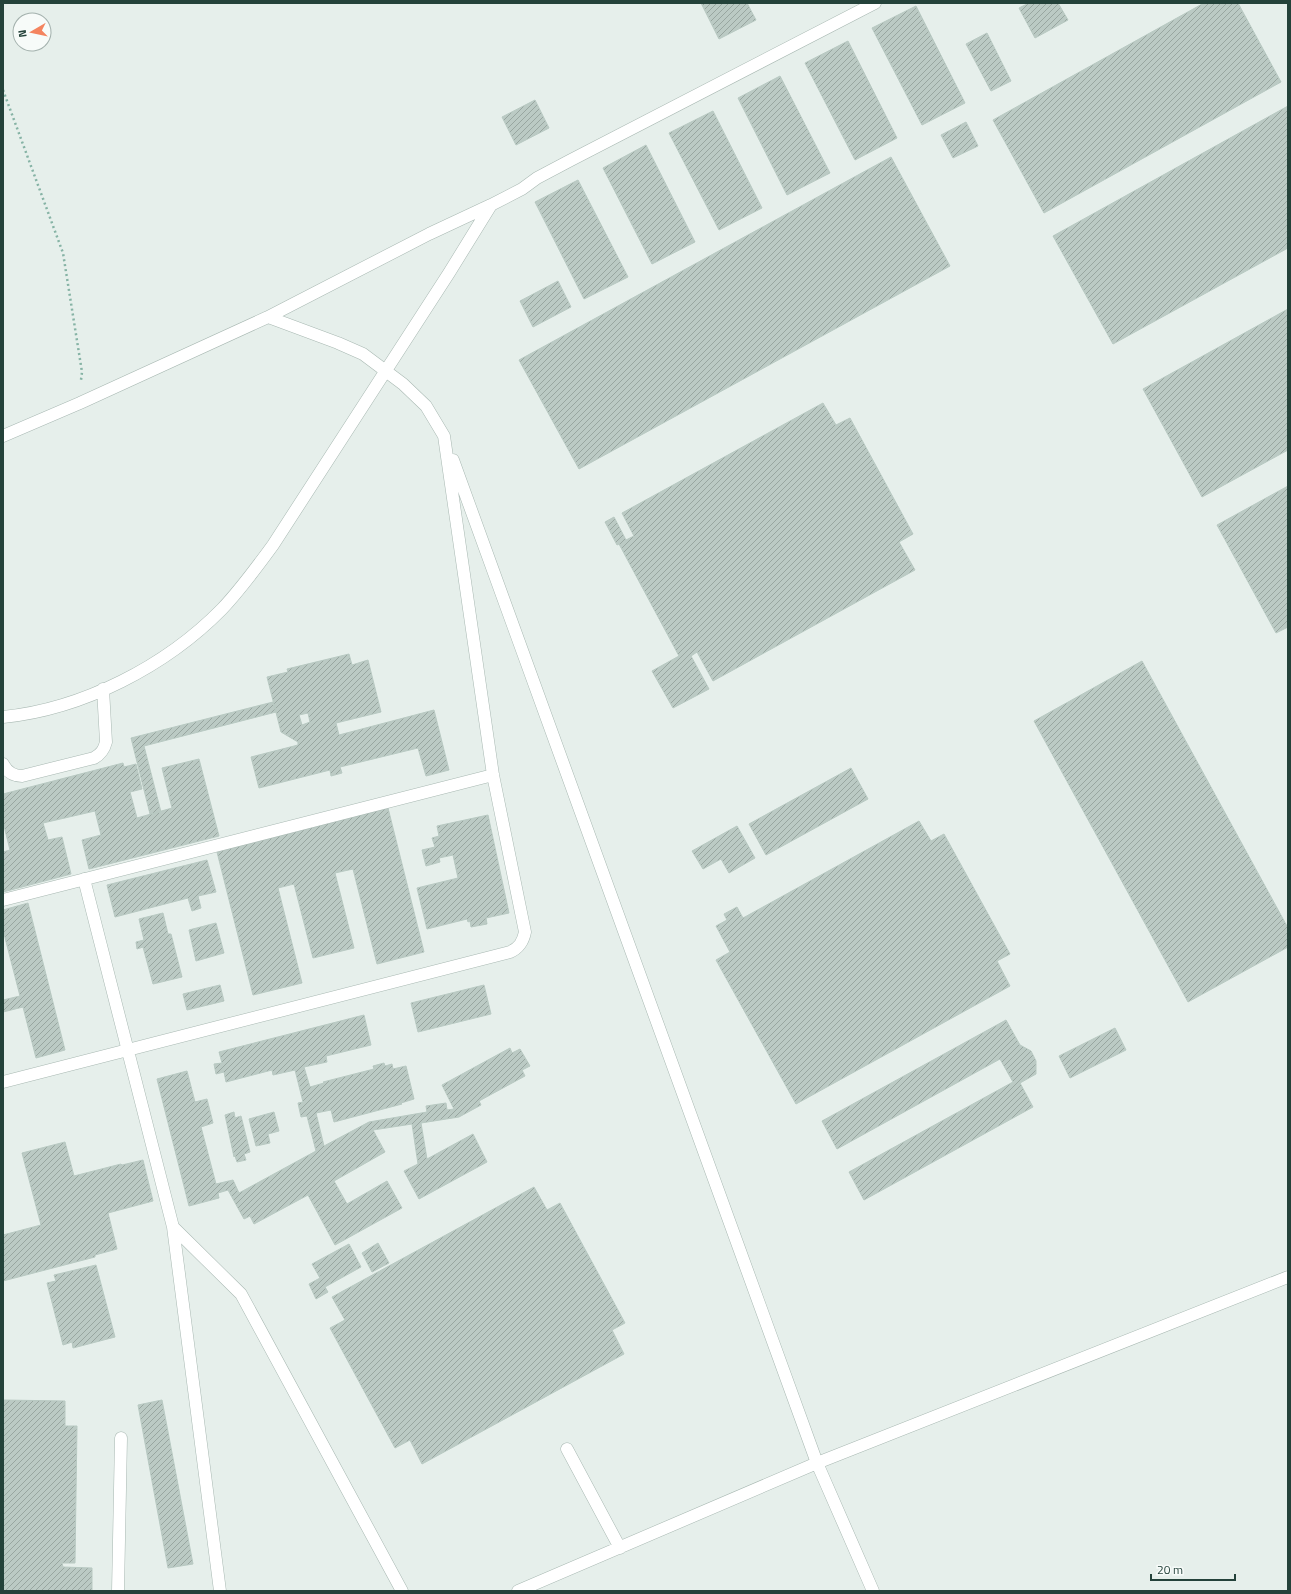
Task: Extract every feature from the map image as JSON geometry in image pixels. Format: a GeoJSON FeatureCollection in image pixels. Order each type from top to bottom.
{"type":"FeatureCollection","features":[{"type":"Feature","properties":{"kind":"lane"},"geometry":{"type":"LineString","coordinates":[[3,436],[80,403],[268,317],[429,234],[491,205],[571,160],[875,3]]}},
{"type":"Feature","properties":{"kind":"lane"},"geometry":{"type":"LineString","coordinates":[[3,717],[44,710],[74,701],[122,681],[157,661],[191,637],[222,609],[249,579],[273,545],[449,273],[491,205]]}},
{"type":"Feature","properties":{"kind":"lane"},"geometry":{"type":"LineString","coordinates":[[268,317],[363,354],[403,384],[426,406],[444,436],[817,1463],[873,1591]]}},
{"type":"Feature","properties":{"kind":"lane"},"geometry":{"type":"LineString","coordinates":[[3,1082],[515,950],[524,940],[525,932],[493,775],[444,436]]}},
{"type":"Feature","properties":{"kind":"lane"},"geometry":{"type":"LineString","coordinates":[[3,764],[12,774],[22,776],[94,758],[99,755],[105,747],[106,742],[103,689]]}},
{"type":"Feature","properties":{"kind":"lane"},"geometry":{"type":"LineString","coordinates":[[3,900],[493,775]]}},
{"type":"Feature","properties":{"kind":"lane"},"geometry":{"type":"LineString","coordinates":[[84,879],[173,1227],[220,1591]]}},
{"type":"Feature","properties":{"kind":"lane"},"geometry":{"type":"LineString","coordinates":[[173,1227],[241,1294],[402,1591]]}},
{"type":"Feature","properties":{"kind":"lane"},"geometry":{"type":"LineString","coordinates":[[518,1591],[817,1463],[1288,1277]]}},
{"type":"Feature","properties":{"kind":"lane"},"geometry":{"type":"LineString","coordinates":[[118,1591],[121,1438]]}},
{"type":"Feature","properties":{"kind":"lane"},"geometry":{"type":"LineString","coordinates":[[567,1449],[620,1548]]}},
{"type":"Feature","properties":{"kind":"path"},"geometry":{"type":"LineString","coordinates":[[3,90],[63,253],[82,372],[80,403]]}},
{"type":"Feature","properties":{"kind":"building"},"geometry":{"type":"Polygon","coordinates":[[[701,3],[747,3],[756,20],[719,39],[701,3]]]}},
{"type":"Feature","properties":{"kind":"building"},"geometry":{"type":"Polygon","coordinates":[[[1029,3],[1058,3],[1068,20],[1035,38],[1019,8],[1029,3]]]}},
{"type":"Feature","properties":{"kind":"building"},"geometry":{"type":"Polygon","coordinates":[[[1204,3],[1238,3],[1281,82],[1044,213],[993,120],[1204,3]]]}},
{"type":"Feature","properties":{"kind":"building"},"geometry":{"type":"Polygon","coordinates":[[[916,6],[965,103],[922,125],[872,28],[916,6]]]}},
{"type":"Feature","properties":{"kind":"building"},"geometry":{"type":"Polygon","coordinates":[[[987,33],[1011,81],[991,91],[966,44],[987,33]]]}},
{"type":"Feature","properties":{"kind":"building"},"geometry":{"type":"Polygon","coordinates":[[[848,41],[897,138],[855,160],[805,63],[848,41]]]}},
{"type":"Feature","properties":{"kind":"building"},"geometry":{"type":"Polygon","coordinates":[[[780,76],[830,173],[787,195],[738,98],[780,76]]]}},
{"type":"Feature","properties":{"kind":"building"},"geometry":{"type":"Polygon","coordinates":[[[535,100],[549,128],[516,145],[502,117],[535,100]]]}},
{"type":"Feature","properties":{"kind":"building"},"geometry":{"type":"Polygon","coordinates":[[[1288,106],[1288,248],[1113,344],[1053,236],[1288,106]]]}},
{"type":"Feature","properties":{"kind":"building"},"geometry":{"type":"Polygon","coordinates":[[[713,111],[762,208],[719,230],[669,133],[713,111]]]}},
{"type":"Feature","properties":{"kind":"building"},"geometry":{"type":"Polygon","coordinates":[[[966,122],[978,146],[953,158],[941,135],[966,122]]]}},
{"type":"Feature","properties":{"kind":"building"},"geometry":{"type":"Polygon","coordinates":[[[646,145],[695,242],[652,264],[603,168],[646,145]]]}},
{"type":"Feature","properties":{"kind":"building"},"geometry":{"type":"Polygon","coordinates":[[[891,157],[950,266],[579,469],[519,360],[891,157]]]}},
{"type":"Feature","properties":{"kind":"building"},"geometry":{"type":"Polygon","coordinates":[[[578,180],[628,277],[584,299],[535,202],[578,180]]]}},
{"type":"Feature","properties":{"kind":"building"},"geometry":{"type":"Polygon","coordinates":[[[558,281],[571,307],[533,327],[520,301],[558,281]]]}},
{"type":"Feature","properties":{"kind":"building"},"geometry":{"type":"Polygon","coordinates":[[[1288,309],[1288,450],[1202,497],[1143,389],[1288,309]]]}},
{"type":"Feature","properties":{"kind":"building"},"geometry":{"type":"Polygon","coordinates":[[[823,403],[836,425],[850,418],[913,534],[899,542],[915,570],[713,681],[697,652],[691,656],[709,689],[673,708],[652,671],[679,656],[619,544],[617,545],[605,522],[614,517],[626,540],[634,536],[622,513],[823,403]]]}},
{"type":"Feature","properties":{"kind":"building"},"geometry":{"type":"Polygon","coordinates":[[[1288,486],[1288,627],[1276,633],[1217,525],[1288,486]]]}},
{"type":"Feature","properties":{"kind":"building"},"geometry":{"type":"Polygon","coordinates":[[[349,654],[352,665],[368,660],[381,712],[336,723],[339,735],[434,710],[449,770],[426,776],[418,748],[340,767],[342,773],[331,776],[330,770],[259,788],[251,757],[298,745],[298,742],[281,732],[267,677],[288,672],[287,669],[349,654]],[[308,713],[299,715],[302,725],[310,722],[308,713]]]}},
{"type":"Feature","properties":{"kind":"building"},"geometry":{"type":"Polygon","coordinates":[[[1142,661],[1288,928],[1288,947],[1188,1002],[1034,721],[1142,661]]]}},
{"type":"Feature","properties":{"kind":"building"},"geometry":{"type":"Polygon","coordinates":[[[273,702],[276,712],[144,746],[161,812],[150,814],[131,738],[273,702]]]}},
{"type":"Feature","properties":{"kind":"building"},"geometry":{"type":"Polygon","coordinates":[[[199,759],[219,836],[89,869],[82,840],[101,835],[95,811],[43,823],[48,840],[62,837],[71,874],[3,892],[3,852],[10,850],[3,822],[3,794],[123,763],[124,767],[136,764],[142,789],[130,792],[137,818],[172,808],[162,768],[199,759]]]}},
{"type":"Feature","properties":{"kind":"building"},"geometry":{"type":"Polygon","coordinates":[[[851,768],[868,799],[766,855],[749,824],[851,768]]]}},
{"type":"Feature","properties":{"kind":"building"},"geometry":{"type":"Polygon","coordinates":[[[388,808],[424,952],[377,964],[353,869],[335,873],[354,948],[313,958],[294,884],[278,888],[302,983],[253,995],[217,852],[388,808]]]}},
{"type":"Feature","properties":{"kind":"building"},"geometry":{"type":"Polygon","coordinates":[[[488,815],[509,913],[486,918],[487,924],[471,927],[470,921],[468,922],[467,919],[427,929],[417,888],[458,878],[453,855],[439,858],[440,862],[426,866],[422,850],[435,847],[432,838],[439,836],[437,826],[488,815]]]}},
{"type":"Feature","properties":{"kind":"building"},"geometry":{"type":"Polygon","coordinates":[[[919,821],[931,841],[944,834],[1010,954],[997,961],[1010,986],[796,1104],[716,960],[730,952],[716,926],[727,920],[724,914],[737,907],[743,918],[919,821]]]}},
{"type":"Feature","properties":{"kind":"building"},"geometry":{"type":"Polygon","coordinates":[[[737,826],[755,858],[729,873],[721,859],[703,869],[692,851],[737,826]]]}},
{"type":"Feature","properties":{"kind":"building"},"geometry":{"type":"Polygon","coordinates":[[[207,860],[216,892],[198,896],[201,908],[192,911],[188,898],[115,917],[107,885],[207,860]]]}},
{"type":"Feature","properties":{"kind":"building"},"geometry":{"type":"Polygon","coordinates":[[[28,903],[65,1050],[36,1058],[23,1007],[3,1012],[3,1000],[20,996],[3,930],[3,910],[28,903]]]}},
{"type":"Feature","properties":{"kind":"building"},"geometry":{"type":"Polygon","coordinates":[[[163,913],[168,934],[171,934],[182,977],[153,984],[143,947],[137,949],[136,942],[144,940],[139,919],[163,913]]]}},
{"type":"Feature","properties":{"kind":"building"},"geometry":{"type":"Polygon","coordinates":[[[216,923],[224,953],[196,961],[189,930],[216,923]]]}},
{"type":"Feature","properties":{"kind":"building"},"geometry":{"type":"Polygon","coordinates":[[[220,985],[224,1001],[187,1010],[183,994],[220,985]]]}},
{"type":"Feature","properties":{"kind":"building"},"geometry":{"type":"Polygon","coordinates":[[[484,985],[491,1014],[418,1032],[411,1003],[484,985]]]}},
{"type":"Feature","properties":{"kind":"building"},"geometry":{"type":"Polygon","coordinates":[[[364,1015],[371,1045],[326,1056],[327,1062],[304,1067],[310,1087],[324,1083],[323,1082],[374,1069],[373,1066],[384,1063],[385,1066],[392,1064],[393,1069],[406,1066],[414,1099],[401,1103],[402,1104],[334,1122],[331,1110],[316,1113],[324,1146],[369,1122],[427,1112],[426,1106],[446,1103],[447,1110],[454,1109],[442,1085],[510,1048],[512,1053],[520,1049],[530,1066],[522,1070],[525,1076],[479,1101],[481,1105],[459,1117],[421,1123],[427,1159],[473,1134],[487,1162],[419,1199],[404,1171],[418,1164],[412,1124],[373,1130],[385,1152],[334,1181],[347,1204],[387,1181],[402,1208],[335,1245],[308,1195],[254,1224],[250,1216],[244,1219],[228,1190],[218,1193],[219,1198],[189,1206],[157,1079],[187,1071],[195,1102],[207,1099],[213,1123],[201,1127],[216,1184],[233,1180],[239,1193],[316,1151],[307,1116],[301,1117],[298,1103],[303,1102],[295,1070],[273,1075],[272,1070],[226,1082],[224,1072],[216,1074],[214,1064],[222,1063],[219,1052],[364,1015]]]}},
{"type":"Feature","properties":{"kind":"building"},"geometry":{"type":"Polygon","coordinates":[[[1006,1020],[1020,1045],[1031,1051],[1036,1061],[1036,1074],[1020,1083],[1033,1107],[864,1200],[849,1172],[1013,1082],[1000,1059],[837,1149],[822,1121],[1006,1020]]]}},
{"type":"Feature","properties":{"kind":"building"},"geometry":{"type":"Polygon","coordinates":[[[1115,1028],[1126,1050],[1070,1078],[1059,1056],[1115,1028]]]}},
{"type":"Feature","properties":{"kind":"building"},"geometry":{"type":"Polygon","coordinates":[[[234,1112],[235,1118],[241,1116],[250,1152],[244,1154],[246,1160],[237,1162],[235,1156],[234,1157],[225,1115],[234,1112]]]}},
{"type":"Feature","properties":{"kind":"building"},"geometry":{"type":"Polygon","coordinates":[[[274,1112],[279,1131],[268,1134],[270,1143],[256,1146],[249,1119],[274,1112]]]}},
{"type":"Feature","properties":{"kind":"building"},"geometry":{"type":"Polygon","coordinates":[[[65,1142],[74,1176],[143,1160],[153,1201],[108,1213],[117,1249],[95,1255],[95,1257],[3,1281],[3,1235],[41,1225],[22,1153],[65,1142]]]}},
{"type":"Feature","properties":{"kind":"building"},"geometry":{"type":"Polygon","coordinates":[[[534,1187],[547,1210],[560,1203],[625,1323],[612,1330],[624,1354],[422,1464],[410,1440],[395,1448],[330,1328],[345,1320],[332,1297],[534,1187]]]}},
{"type":"Feature","properties":{"kind":"building"},"geometry":{"type":"Polygon","coordinates":[[[378,1243],[389,1263],[372,1272],[362,1253],[378,1243]]]}},
{"type":"Feature","properties":{"kind":"building"},"geometry":{"type":"Polygon","coordinates":[[[349,1244],[361,1267],[325,1287],[328,1292],[316,1299],[309,1284],[320,1278],[312,1264],[349,1244]]]}},
{"type":"Feature","properties":{"kind":"building"},"geometry":{"type":"Polygon","coordinates":[[[96,1265],[115,1337],[73,1348],[72,1342],[63,1345],[47,1283],[56,1281],[54,1275],[96,1265]]]}},
{"type":"Feature","properties":{"kind":"building"},"geometry":{"type":"Polygon","coordinates":[[[3,1400],[65,1401],[65,1426],[77,1426],[75,1563],[62,1563],[63,1567],[92,1568],[92,1591],[3,1591],[3,1400]]]}},
{"type":"Feature","properties":{"kind":"building"},"geometry":{"type":"Polygon","coordinates":[[[162,1400],[193,1564],[168,1568],[138,1405],[162,1400]]]}}]}
